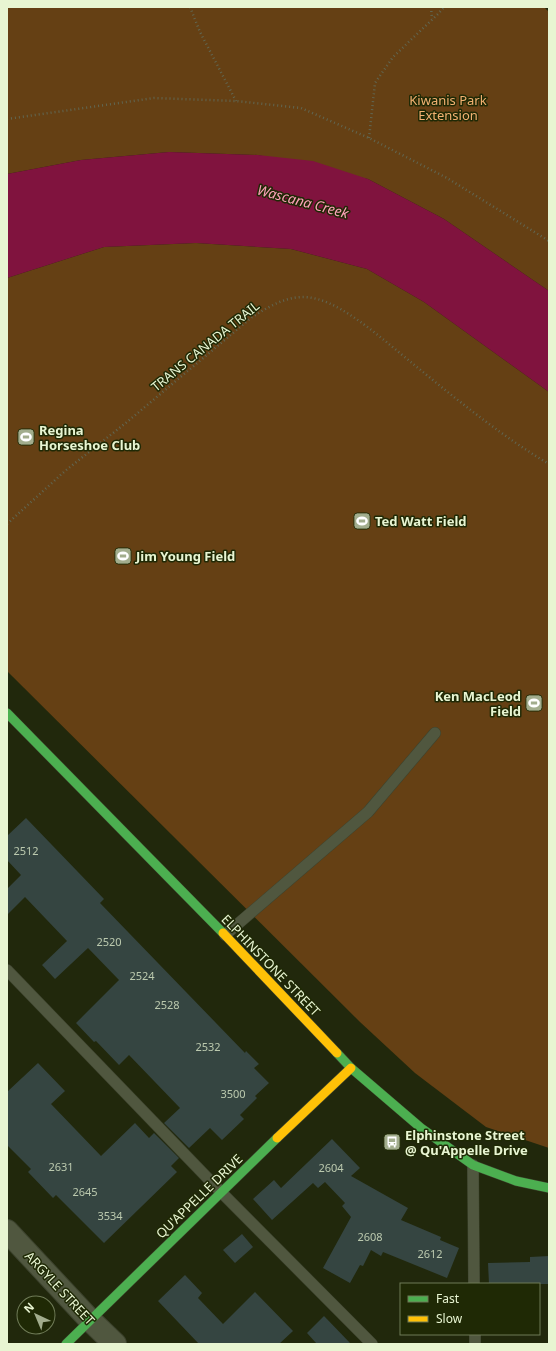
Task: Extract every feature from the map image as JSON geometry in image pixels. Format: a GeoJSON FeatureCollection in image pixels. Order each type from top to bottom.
{"type":"FeatureCollection","features":[{"type":"Feature","properties":{"kind":"street","name":"ELPHINSTONE STREET"},"geometry":{"type":"LineString","coordinates":[[7,713],[225,935],[351,1068],[422,1128],[473,1165],[516,1181],[549,1188]]}},
{"type":"Feature","properties":{"kind":"street","name":"QU'APPELLE DRIVE"},"geometry":{"type":"LineString","coordinates":[[66,1344],[221,1192],[351,1068]]}},
{"type":"Feature","properties":{"kind":"street","name":"ARGYLE STREET"},"geometry":{"type":"LineString","coordinates":[[7,1231],[90,1320],[115,1344]]}},
{"type":"Feature","properties":{"kind":"lane"},"geometry":{"type":"LineString","coordinates":[[225,935],[368,812],[435,733]]}},
{"type":"Feature","properties":{"kind":"lane"},"geometry":{"type":"LineString","coordinates":[[7,970],[221,1192],[372,1344]]}},
{"type":"Feature","properties":{"kind":"lane"},"geometry":{"type":"LineString","coordinates":[[473,1165],[474,1283]]}},
{"type":"Feature","properties":{"kind":"path"},"geometry":{"type":"LineString","coordinates":[[190,7],[200,32],[236,101]]}},
{"type":"Feature","properties":{"kind":"path"},"geometry":{"type":"LineString","coordinates":[[431,7],[432,20]]}},
{"type":"Feature","properties":{"kind":"path"},"geometry":{"type":"LineString","coordinates":[[369,138],[375,83],[393,57],[444,7]]}},
{"type":"Feature","properties":{"kind":"path"},"geometry":{"type":"LineString","coordinates":[[7,119],[154,98],[236,101],[301,108],[369,138],[447,178],[549,241]]}},
{"type":"Feature","properties":{"kind":"path","name":"TRANS CANADA TRAIL"},"geometry":{"type":"LineString","coordinates":[[7,524],[65,471],[127,422],[252,317],[271,305],[297,297],[316,299],[329,303],[365,326],[490,425],[515,443],[549,464]]}},
{"type":"Feature","properties":{"kind":"green space","name":"Kiwanis Park Extension"},"geometry":{"type":"Polygon","coordinates":[[[7,7],[544,7],[549,12],[549,291],[444,219],[368,179],[258,155],[169,152],[81,160],[7,174],[7,7]]]}},
{"type":"Feature","properties":{"kind":"green space"},"geometry":{"type":"Polygon","coordinates":[[[196,243],[291,249],[367,269],[424,302],[549,392],[549,1148],[486,1127],[415,1073],[360,1022],[7,671],[7,278],[104,247],[196,243]]]}},
{"type":"Feature","properties":{"kind":"water","name":"Wascana Creek"},"geometry":{"type":"Polygon","coordinates":[[[169,152],[258,155],[313,161],[368,179],[444,219],[549,291],[549,392],[424,302],[367,269],[291,249],[196,243],[104,247],[7,278],[7,174],[81,160],[169,152]]]}},
{"type":"Feature","properties":{"kind":"building"},"geometry":{"type":"Polygon","coordinates":[[[26,818],[104,899],[100,903],[245,1053],[246,1051],[259,1064],[254,1068],[269,1083],[255,1096],[257,1098],[240,1115],[244,1119],[222,1140],[210,1128],[189,1148],[164,1123],[180,1108],[129,1055],[119,1065],[76,1023],[119,980],[88,948],[55,979],[42,965],[67,941],[25,897],[7,915],[7,889],[21,875],[7,860],[7,836],[26,818]]]}},
{"type":"Feature","properties":{"kind":"building"},"geometry":{"type":"Polygon","coordinates":[[[38,1063],[65,1091],[51,1104],[101,1156],[135,1123],[149,1138],[154,1133],[179,1158],[171,1166],[177,1172],[104,1243],[56,1195],[53,1198],[28,1172],[31,1169],[7,1145],[7,1092],[38,1063]]]}},
{"type":"Feature","properties":{"kind":"building"},"geometry":{"type":"Polygon","coordinates":[[[332,1139],[360,1168],[351,1176],[408,1208],[401,1220],[441,1237],[440,1240],[459,1248],[447,1278],[383,1252],[381,1256],[371,1250],[363,1266],[360,1265],[350,1283],[323,1268],[351,1217],[342,1206],[345,1203],[325,1182],[318,1188],[313,1183],[272,1220],[253,1199],[274,1180],[281,1188],[332,1139]]]}},
{"type":"Feature","properties":{"kind":"building"},"geometry":{"type":"Polygon","coordinates":[[[242,1234],[253,1247],[235,1263],[223,1250],[242,1234]]]}},
{"type":"Feature","properties":{"kind":"building"},"geometry":{"type":"Polygon","coordinates":[[[549,1256],[549,1284],[489,1283],[488,1263],[530,1262],[530,1257],[549,1256]]]}},
{"type":"Feature","properties":{"kind":"building"},"geometry":{"type":"Polygon","coordinates":[[[185,1275],[202,1293],[198,1298],[223,1324],[255,1292],[293,1331],[279,1344],[199,1344],[158,1301],[185,1275]]]}},
{"type":"Feature","properties":{"kind":"building"},"geometry":{"type":"Polygon","coordinates":[[[324,1316],[351,1344],[317,1344],[307,1333],[324,1316]]]}},
{"type":"Feature","properties":{"kind":"traffic: fast"},"geometry":{"type":"LineString","coordinates":[[7,713],[223,933]]}},
{"type":"Feature","properties":{"kind":"traffic: fast"},"geometry":{"type":"LineString","coordinates":[[337,1053],[351,1068],[421,1128],[473,1165],[516,1181],[549,1188]]}},
{"type":"Feature","properties":{"kind":"traffic: fast"},"geometry":{"type":"LineString","coordinates":[[66,1344],[277,1138]]}},
{"type":"Feature","properties":{"kind":"traffic: slow"},"geometry":{"type":"LineString","coordinates":[[223,933],[337,1053]]}},
{"type":"Feature","properties":{"kind":"traffic: slow"},"geometry":{"type":"LineString","coordinates":[[277,1138],[351,1068]]}},
{"type":"Feature","properties":{"kind":"place","name":"Regina Horseshoe Club"},"geometry":{"type":"Point","coordinates":[26,437]}},
{"type":"Feature","properties":{"kind":"place","name":"Ted Watt Field"},"geometry":{"type":"Point","coordinates":[362,521]}},
{"type":"Feature","properties":{"kind":"place","name":"Jim Young Field"},"geometry":{"type":"Point","coordinates":[123,556]}},
{"type":"Feature","properties":{"kind":"place","name":"Ken MacLeod Field"},"geometry":{"type":"Point","coordinates":[534,703]}},
{"type":"Feature","properties":{"kind":"place","name":"Elphinstone Street @ Qu'Appelle Drive"},"geometry":{"type":"Point","coordinates":[392,1142]}}]}
